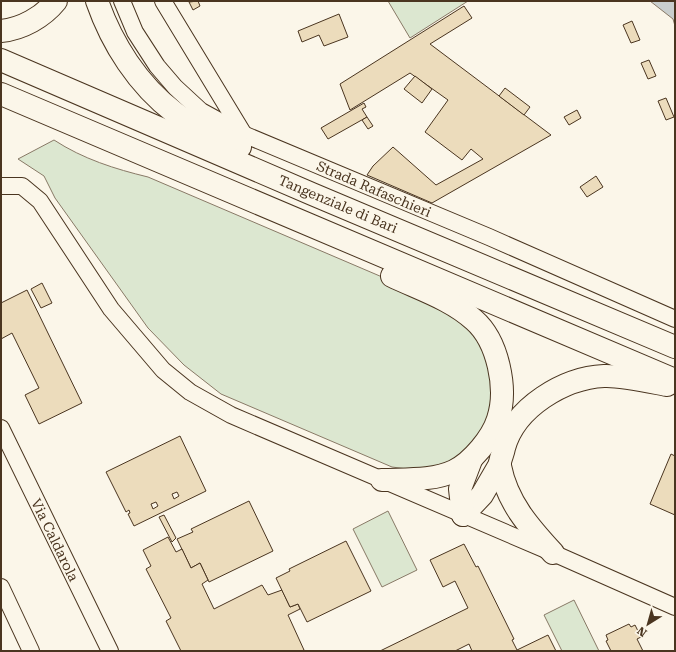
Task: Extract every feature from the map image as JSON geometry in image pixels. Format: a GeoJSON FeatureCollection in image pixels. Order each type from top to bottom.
{"type":"FeatureCollection","features":[{"type":"Feature","properties":{"kind":"highway"},"geometry":{"type":"LineString","coordinates":[[1,31],[10,30],[33,21],[48,10],[56,1]]}},
{"type":"Feature","properties":{"kind":"highway"},"geometry":{"type":"LineString","coordinates":[[97,1],[110,34],[125,58],[143,81],[175,114],[242,148],[312,194]]}},
{"type":"Feature","properties":{"kind":"highway","name":"Tangenziale di Bari"},"geometry":{"type":"LineString","coordinates":[[1,60],[312,194],[675,347]]}},
{"type":"Feature","properties":{"kind":"highway"},"geometry":{"type":"LineString","coordinates":[[1,94],[675,380]]}},
{"type":"Feature","properties":{"kind":"highway"},"geometry":{"type":"LineString","coordinates":[[299,221],[377,269],[456,306],[475,321],[490,342],[498,361],[502,390],[498,419],[482,447],[471,460],[454,471],[424,478],[382,480]]}},
{"type":"Feature","properties":{"kind":"highway"},"geometry":{"type":"LineString","coordinates":[[463,515],[482,495],[500,464],[506,442],[519,419],[541,399],[573,382],[605,375],[675,386]]}},
{"type":"Feature","properties":{"kind":"highway"},"geometry":{"type":"LineString","coordinates":[[463,515],[460,488],[471,460]]}},
{"type":"Feature","properties":{"kind":"highway"},"geometry":{"type":"LineString","coordinates":[[500,464],[508,490],[519,512],[528,526],[553,553]]}},
{"type":"Feature","properties":{"kind":"street","name":"Strada Rafaschieri"},"geometry":{"type":"LineString","coordinates":[[122,1],[145,50],[175,87],[201,110],[243,134],[489,237],[675,319]]}},
{"type":"Feature","properties":{"kind":"street"},"geometry":{"type":"LineString","coordinates":[[163,1],[243,134]]}},
{"type":"Feature","properties":{"kind":"street"},"geometry":{"type":"LineString","coordinates":[[1,186],[22,186],[40,201],[111,309],[164,370],[190,392],[231,416],[553,553],[675,607]]}},
{"type":"Feature","properties":{"kind":"street","name":"Via Caldarola"},"geometry":{"type":"LineString","coordinates":[[1,428],[110,651]]}},
{"type":"Feature","properties":{"kind":"street"},"geometry":{"type":"LineString","coordinates":[[1,587],[31,651]]}},
{"type":"Feature","properties":{"kind":"green space"},"geometry":{"type":"Polygon","coordinates":[[[388,1],[468,1],[410,38],[388,1]]]}},
{"type":"Feature","properties":{"kind":"green space"},"geometry":{"type":"Polygon","coordinates":[[[54,140],[76,153],[123,171],[148,177],[436,300],[476,334],[491,365],[491,401],[486,426],[463,455],[440,466],[407,469],[392,467],[221,394],[184,365],[148,328],[55,198],[44,176],[18,159],[54,140]]]}},
{"type":"Feature","properties":{"kind":"green space"},"geometry":{"type":"Polygon","coordinates":[[[388,511],[417,570],[382,587],[353,529],[388,511]]]}},
{"type":"Feature","properties":{"kind":"green space"},"geometry":{"type":"Polygon","coordinates":[[[574,600],[599,651],[562,651],[544,615],[574,600]]]}},
{"type":"Feature","properties":{"kind":"shaded area"},"geometry":{"type":"Polygon","coordinates":[[[650,1],[675,1],[675,26],[673,19],[650,1]]]}},
{"type":"Feature","properties":{"kind":"building"},"geometry":{"type":"Polygon","coordinates":[[[198,1],[200,6],[193,10],[189,2],[198,1]]]}},
{"type":"Feature","properties":{"kind":"building"},"geometry":{"type":"Polygon","coordinates":[[[464,6],[472,18],[430,44],[551,135],[432,203],[367,175],[373,166],[393,147],[436,185],[483,159],[471,149],[462,160],[425,132],[448,100],[410,73],[350,110],[340,84],[464,6]]]}},
{"type":"Feature","properties":{"kind":"building"},"geometry":{"type":"Polygon","coordinates":[[[339,14],[348,37],[324,46],[319,35],[302,42],[298,31],[339,14]]]}},
{"type":"Feature","properties":{"kind":"building"},"geometry":{"type":"Polygon","coordinates":[[[632,21],[640,40],[631,43],[623,25],[632,21]]]}},
{"type":"Feature","properties":{"kind":"building"},"geometry":{"type":"Polygon","coordinates":[[[649,60],[656,76],[648,79],[641,63],[649,60]]]}},
{"type":"Feature","properties":{"kind":"building"},"geometry":{"type":"Polygon","coordinates":[[[415,76],[432,89],[422,103],[404,89],[415,76]]]}},
{"type":"Feature","properties":{"kind":"building"},"geometry":{"type":"Polygon","coordinates":[[[505,88],[530,107],[524,115],[499,96],[505,88]]]}},
{"type":"Feature","properties":{"kind":"building"},"geometry":{"type":"Polygon","coordinates":[[[666,98],[674,117],[666,120],[658,101],[666,98]]]}},
{"type":"Feature","properties":{"kind":"building"},"geometry":{"type":"Polygon","coordinates":[[[364,103],[366,107],[362,109],[367,117],[328,139],[321,128],[364,103]]]}},
{"type":"Feature","properties":{"kind":"building"},"geometry":{"type":"Polygon","coordinates":[[[577,110],[581,118],[569,125],[564,117],[577,110]]]}},
{"type":"Feature","properties":{"kind":"building"},"geometry":{"type":"Polygon","coordinates":[[[367,117],[373,126],[368,129],[362,120],[367,117]]]}},
{"type":"Feature","properties":{"kind":"building"},"geometry":{"type":"Polygon","coordinates":[[[596,176],[603,187],[587,197],[580,187],[596,176]]]}},
{"type":"Feature","properties":{"kind":"building"},"geometry":{"type":"Polygon","coordinates":[[[42,283],[52,303],[41,308],[31,289],[42,283]]]}},
{"type":"Feature","properties":{"kind":"building"},"geometry":{"type":"Polygon","coordinates":[[[27,290],[82,403],[39,424],[25,395],[39,388],[12,333],[1,339],[1,303],[27,290]]]}},
{"type":"Feature","properties":{"kind":"building"},"geometry":{"type":"Polygon","coordinates":[[[180,436],[206,491],[134,526],[128,514],[130,513],[129,510],[126,512],[106,472],[180,436]],[[177,492],[172,494],[174,499],[179,496],[177,492]],[[156,502],[151,504],[153,509],[158,506],[156,502]]]}},
{"type":"Feature","properties":{"kind":"building"},"geometry":{"type":"Polygon","coordinates":[[[671,454],[675,456],[675,515],[650,504],[671,454]]]}},
{"type":"Feature","properties":{"kind":"building"},"geometry":{"type":"Polygon","coordinates":[[[249,501],[273,551],[209,582],[200,563],[191,568],[177,539],[193,532],[191,529],[249,501]]]}},
{"type":"Feature","properties":{"kind":"building"},"geometry":{"type":"Polygon","coordinates":[[[164,515],[176,538],[172,542],[159,517],[164,515]]]}},
{"type":"Feature","properties":{"kind":"building"},"geometry":{"type":"Polygon","coordinates":[[[168,537],[176,552],[182,549],[191,568],[200,563],[208,580],[202,584],[214,609],[262,585],[268,595],[282,590],[290,607],[298,604],[300,609],[288,615],[304,650],[181,651],[166,621],[171,618],[146,569],[151,566],[143,550],[168,537]]]}},
{"type":"Feature","properties":{"kind":"building"},"geometry":{"type":"Polygon","coordinates":[[[346,541],[371,591],[307,622],[298,604],[290,607],[276,578],[290,571],[289,569],[346,541]]]}},
{"type":"Feature","properties":{"kind":"building"},"geometry":{"type":"Polygon","coordinates":[[[464,544],[476,567],[478,566],[514,639],[512,640],[517,650],[548,635],[556,651],[472,651],[469,644],[455,651],[380,651],[468,608],[455,581],[443,587],[430,560],[464,544]]]}},
{"type":"Feature","properties":{"kind":"building"},"geometry":{"type":"Polygon","coordinates":[[[629,624],[631,627],[635,625],[641,637],[637,639],[643,651],[611,651],[606,641],[608,640],[606,635],[629,624]]]}}]}
